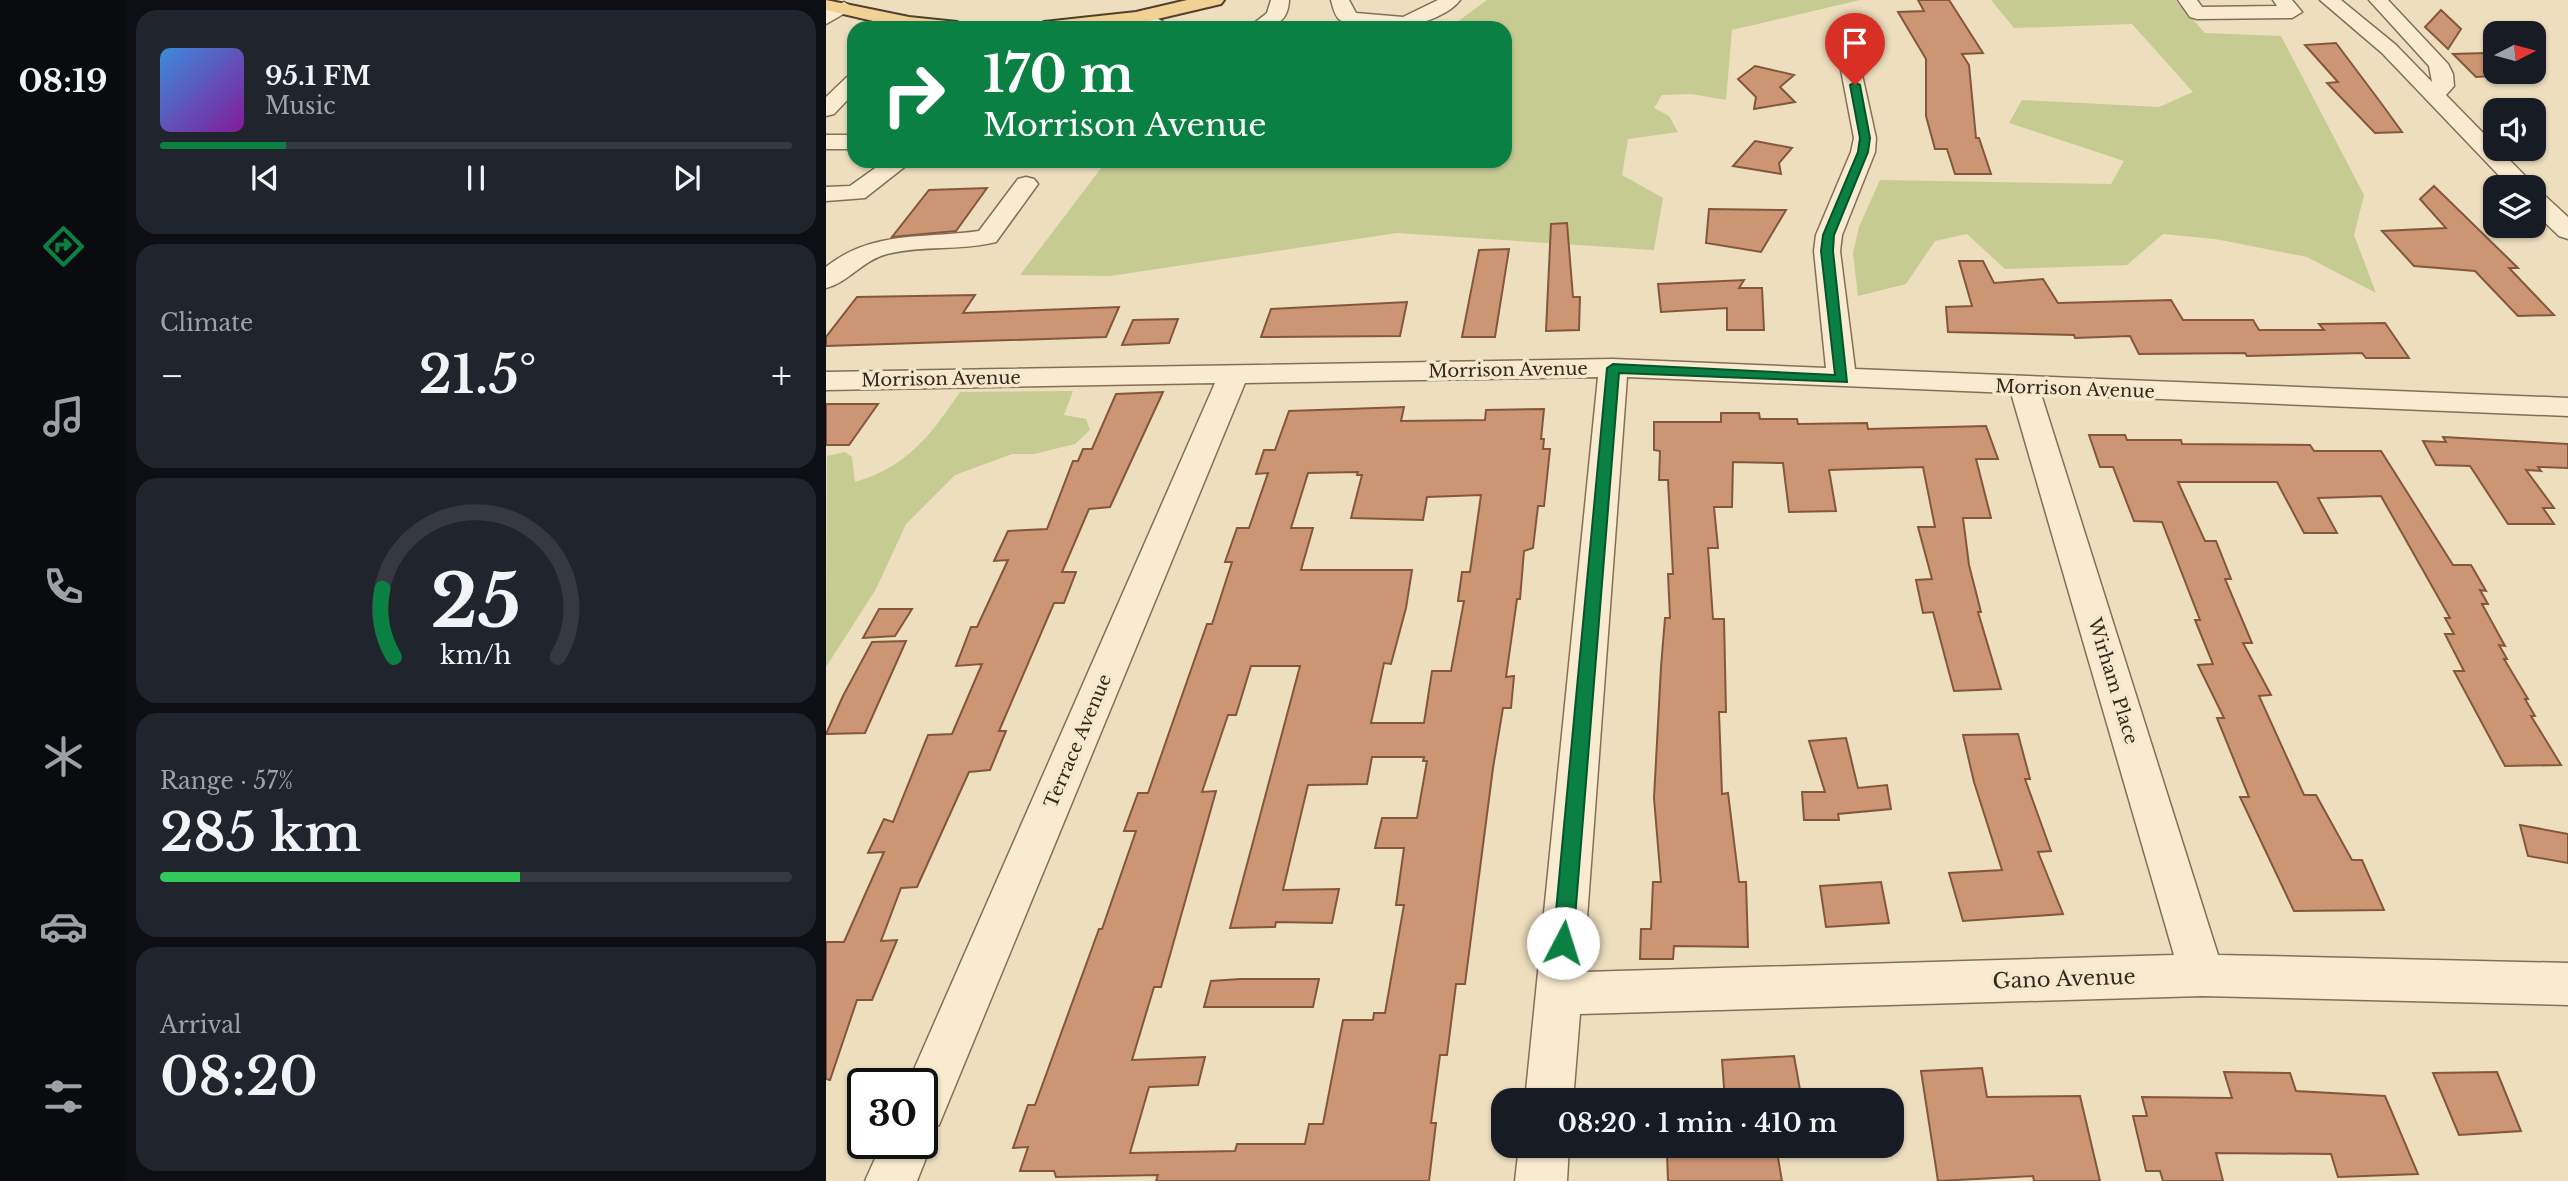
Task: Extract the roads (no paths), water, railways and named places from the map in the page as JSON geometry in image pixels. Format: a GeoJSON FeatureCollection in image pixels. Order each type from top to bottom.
{"type":"FeatureCollection","features":[{"type":"Feature","properties":{"kind":"main road"},"geometry":{"type":"LineString","coordinates":[[1102,21],[1144,16],[1214,0]]}},
{"type":"Feature","properties":{"kind":"main road"},"geometry":{"type":"LineString","coordinates":[[832,10],[886,21]]}},
{"type":"Feature","properties":{"kind":"street"},"geometry":{"type":"LineString","coordinates":[[1271,21],[1280,8],[1280,0]]}},
{"type":"Feature","properties":{"kind":"street"},"geometry":{"type":"LineString","coordinates":[[1340,0],[1345,14],[1350,18],[1370,21]]}},
{"type":"Feature","properties":{"kind":"street"},"geometry":{"type":"LineString","coordinates":[[1418,21],[1451,0]]}},
{"type":"Feature","properties":{"kind":"street"},"geometry":{"type":"LineString","coordinates":[[2187,0],[2197,13],[2292,12],[2282,0]]}},
{"type":"Feature","properties":{"kind":"street"},"geometry":{"type":"LineString","coordinates":[[2329,0],[2389,49],[2512,175]]}},
{"type":"Feature","properties":{"kind":"street"},"geometry":{"type":"LineString","coordinates":[[2378,0],[2438,64],[2443,74],[2443,86],[2435,94]]}},
{"type":"Feature","properties":{"kind":"street"},"geometry":{"type":"LineString","coordinates":[[1144,16],[1152,21]]}},
{"type":"Feature","properties":{"kind":"street"},"geometry":{"type":"LineString","coordinates":[[1842,379],[1827,251],[1829,235],[1863,152],[1865,138],[1851,70]]}},
{"type":"Feature","properties":{"kind":"street"},"geometry":{"type":"LineString","coordinates":[[826,108],[847,88]]}},
{"type":"Feature","properties":{"kind":"street"},"geometry":{"type":"LineString","coordinates":[[826,142],[847,142]]}},
{"type":"Feature","properties":{"kind":"street"},"geometry":{"type":"LineString","coordinates":[[826,194],[856,193],[890,168]]}},
{"type":"Feature","properties":{"kind":"street"},"geometry":{"type":"LineString","coordinates":[[826,280],[858,256],[893,245],[988,237],[1026,184]]}},
{"type":"Feature","properties":{"kind":"street"},"geometry":{"type":"LineString","coordinates":[[2546,210],[2568,231]]}},
{"type":"Feature","properties":{"kind":"street"},"geometry":{"type":"LineString","coordinates":[[1550,1088],[1613,368]]}},
{"type":"Feature","properties":{"kind":"street","name":"Morrison Avenue"},"geometry":{"type":"LineString","coordinates":[[826,381],[1613,368],[2024,387],[2568,407]]}},
{"type":"Feature","properties":{"kind":"street","name":"Terrace Avenue"},"geometry":{"type":"LineString","coordinates":[[938,1070],[1234,374]]}},
{"type":"Feature","properties":{"kind":"street","name":"Wirham Place"},"geometry":{"type":"LineString","coordinates":[[2024,387],[2202,975]]}},
{"type":"Feature","properties":{"kind":"street","name":"Gano Avenue"},"geometry":{"type":"LineString","coordinates":[[1559,994],[2202,975],[2568,984]]}},
{"type":"Feature","properties":{"kind":"street"},"geometry":{"type":"LineString","coordinates":[[1541,1181],[1543,1158]]}},
{"type":"Feature","properties":{"kind":"street"},"geometry":{"type":"LineString","coordinates":[[891,1181],[900,1159]]}}]}
